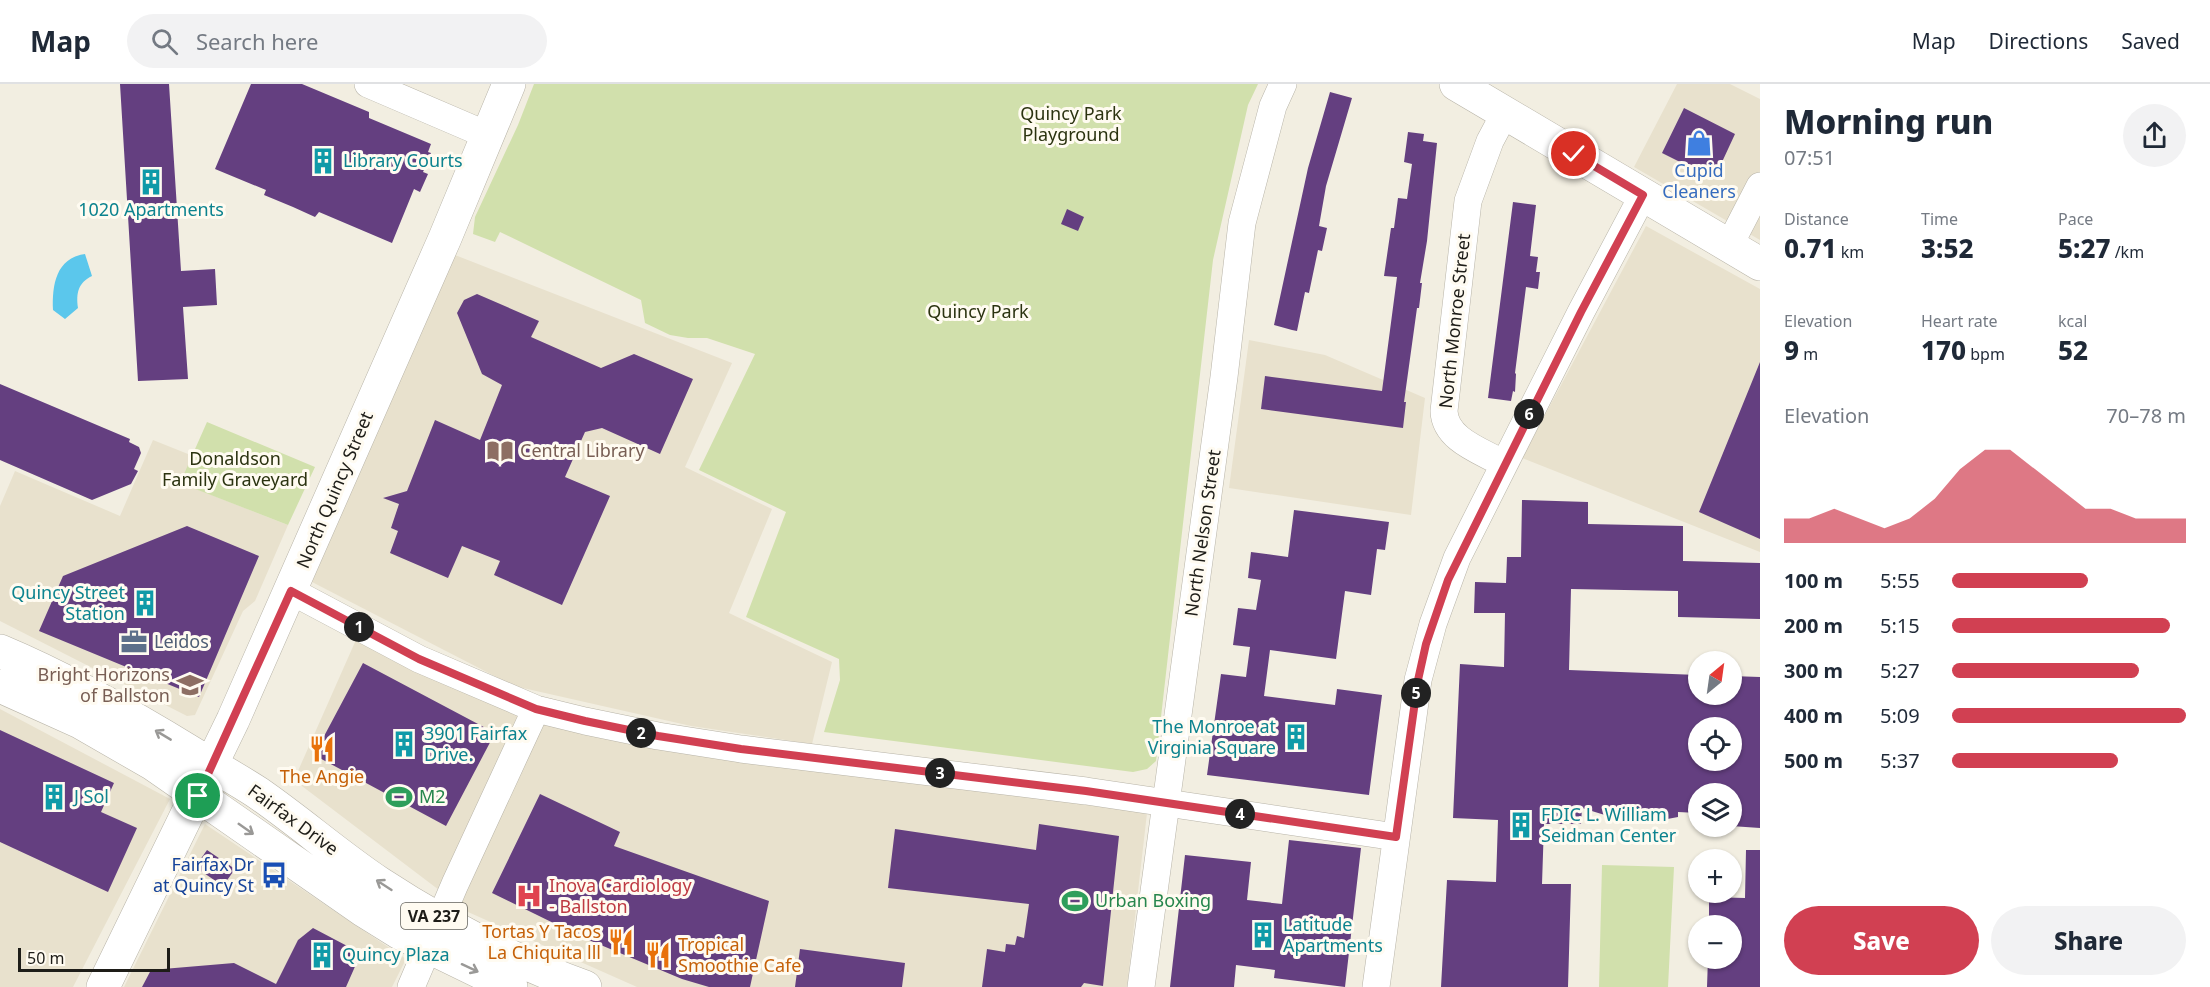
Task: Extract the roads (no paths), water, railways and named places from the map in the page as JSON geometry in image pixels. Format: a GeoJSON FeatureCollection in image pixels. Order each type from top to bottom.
{"type":"FeatureCollection","features":[{"type":"Feature","properties":{"kind":"main road","name":"North Quincy Street"},"geometry":{"type":"LineString","coordinates":[[103,987],[213,766],[445,238],[509,84]]}},
{"type":"Feature","properties":{"kind":"main road"},"geometry":{"type":"LineString","coordinates":[[1456,84],[1760,264]]}},
{"type":"Feature","properties":{"kind":"main road","name":"Fairfax Drive"},"geometry":{"type":"LineString","coordinates":[[0,651],[50,673],[117,709],[256,792],[297,820],[377,882],[435,934],[511,987]]}},
{"type":"Feature","properties":{"kind":"main road","name":"Fairfax Drive"},"geometry":{"type":"LineString","coordinates":[[0,686],[80,722],[153,764],[363,910],[400,933],[435,934],[496,949],[558,978],[585,987]]}},
{"type":"Feature","properties":{"kind":"street"},"geometry":{"type":"LineString","coordinates":[[368,84],[487,135]]}},
{"type":"Feature","properties":{"kind":"street","name":"North Nelson Street"},"geometry":{"type":"LineString","coordinates":[[1141,987],[1224,377],[1242,223],[1273,106],[1283,84]]}},
{"type":"Feature","properties":{"kind":"street","name":"North Monroe Street"},"geometry":{"type":"LineString","coordinates":[[1504,464],[1453,435],[1444,422],[1444,411],[1468,201],[1490,141],[1505,112]]}},
{"type":"Feature","properties":{"kind":"street"},"geometry":{"type":"LineString","coordinates":[[1729,246],[1760,186]]}},
{"type":"Feature","properties":{"kind":"street"},"geometry":{"type":"LineString","coordinates":[[1376,987],[1418,680],[1426,644],[1457,558],[1581,312],[1643,195]]}},
{"type":"Feature","properties":{"kind":"street"},"geometry":{"type":"LineString","coordinates":[[291,591],[419,659],[536,709],[658,736],[741,749],[1086,791],[1396,837]]}},
{"type":"Feature","properties":{"kind":"street"},"geometry":{"type":"LineString","coordinates":[[411,987],[536,709]]}},
{"type":"Feature","properties":{"kind":"water"},"geometry":{"type":"Polygon","coordinates":[[[85,254],[92,276],[79,289],[78,308],[65,319],[53,310],[55,282],[62,267],[68,261],[85,254]]]}},
{"type":"Feature","properties":{"kind":"place","name":"Cupid Cleaners"},"geometry":{"type":"Point","coordinates":[1699,143]}},
{"type":"Feature","properties":{"kind":"place","name":"Library Courts"},"geometry":{"type":"Point","coordinates":[323,161]}},
{"type":"Feature","properties":{"kind":"place","name":"1020 Apartments"},"geometry":{"type":"Point","coordinates":[151,182]}},
{"type":"Feature","properties":{"kind":"place","name":"Central Library"},"geometry":{"type":"Point","coordinates":[500,451]}},
{"type":"Feature","properties":{"kind":"place","name":"Quincy Street Station"},"geometry":{"type":"Point","coordinates":[145,603]}},
{"type":"Feature","properties":{"kind":"place","name":"Leidos"},"geometry":{"type":"Point","coordinates":[134,642]}},
{"type":"Feature","properties":{"kind":"place","name":"Bright Horizons of Ballston"},"geometry":{"type":"Point","coordinates":[190,685]}},
{"type":"Feature","properties":{"kind":"place","name":"The Monroe at Virginia Square"},"geometry":{"type":"Point","coordinates":[1296,737]}},
{"type":"Feature","properties":{"kind":"place","name":"3901 Fairfax Drive."},"geometry":{"type":"Point","coordinates":[404,744]}},
{"type":"Feature","properties":{"kind":"place","name":"The Angie"},"geometry":{"type":"Point","coordinates":[322,749]}},
{"type":"Feature","properties":{"kind":"place","name":"J Sol"},"geometry":{"type":"Point","coordinates":[54,797]}},
{"type":"Feature","properties":{"kind":"place","name":"M2"},"geometry":{"type":"Point","coordinates":[399,797]}},
{"type":"Feature","properties":{"kind":"place","name":"FDIC L. William Seidman Center"},"geometry":{"type":"Point","coordinates":[1521,825]}},
{"type":"Feature","properties":{"kind":"place","name":"Fairfax Dr at Quincy St"},"geometry":{"type":"Point","coordinates":[274,875]}},
{"type":"Feature","properties":{"kind":"place","name":"Inova Cardiology - Ballston"},"geometry":{"type":"Point","coordinates":[529,896]}},
{"type":"Feature","properties":{"kind":"place","name":"Urban Boxing"},"geometry":{"type":"Point","coordinates":[1075,901]}},
{"type":"Feature","properties":{"kind":"place","name":"Latitude Apartments"},"geometry":{"type":"Point","coordinates":[1263,935]}},
{"type":"Feature","properties":{"kind":"place","name":"Tortas Y Tacos La Chiquita lll"},"geometry":{"type":"Point","coordinates":[621,942]}},
{"type":"Feature","properties":{"kind":"place","name":"Quincy Plaza"},"geometry":{"type":"Point","coordinates":[322,955]}},
{"type":"Feature","properties":{"kind":"place","name":"Tropical Smoothie Cafe"},"geometry":{"type":"Point","coordinates":[658,955]}},
{"type":"Feature","properties":{"kind":"park label","name":"Quincy Park Playground"},"geometry":{"type":"Point","coordinates":[1071,124]}},
{"type":"Feature","properties":{"kind":"park label","name":"Quincy Park"},"geometry":{"type":"Point","coordinates":[978,312]}},
{"type":"Feature","properties":{"kind":"park label","name":"Donaldson Family Graveyard"},"geometry":{"type":"Point","coordinates":[235,469]}}]}
